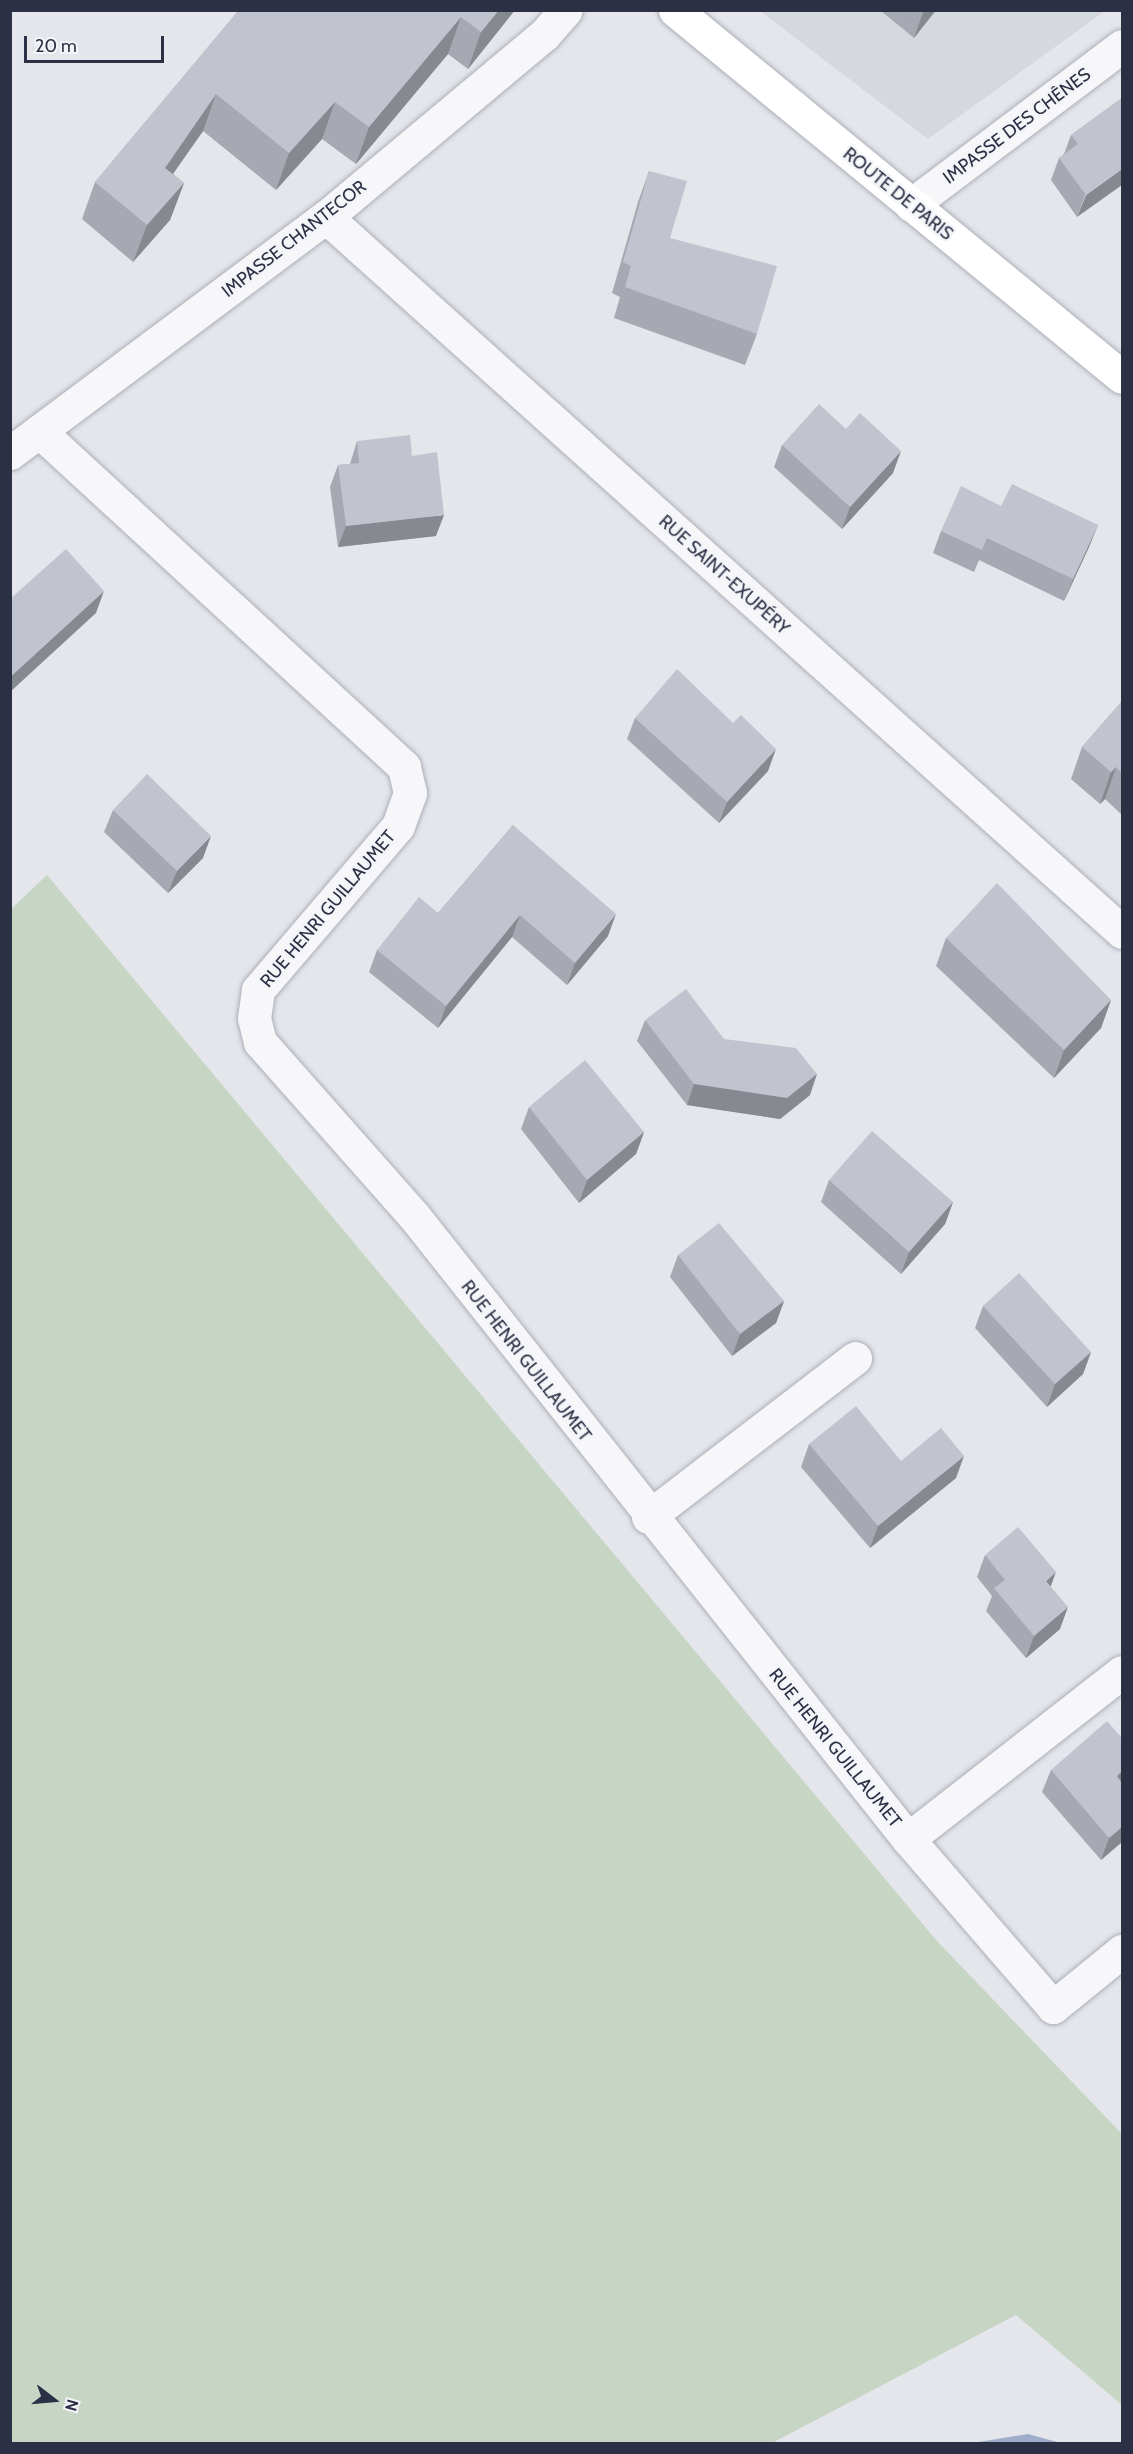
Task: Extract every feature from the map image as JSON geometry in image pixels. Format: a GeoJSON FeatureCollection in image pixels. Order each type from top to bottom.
{"type":"FeatureCollection","features":[{"type":"Feature","properties":{"kind":"main road","name":"ROUTE DE PARIS"},"geometry":{"type":"LineString","coordinates":[[675,10],[1122,377]]}},
{"type":"Feature","properties":{"kind":"street","name":"IMPASSE CHANTECOR"},"geometry":{"type":"LineString","coordinates":[[10,453],[326,217],[566,10]]}},
{"type":"Feature","properties":{"kind":"street","name":"IMPASSE DES CHÊNES"},"geometry":{"type":"LineString","coordinates":[[911,205],[1122,46]]}},
{"type":"Feature","properties":{"kind":"street","name":"RUE SAINT-EXUPÉRY"},"geometry":{"type":"LineString","coordinates":[[326,217],[1122,932]]}},
{"type":"Feature","properties":{"kind":"street","name":"RUE HENRI GUILLAUMET"},"geometry":{"type":"LineString","coordinates":[[39,431],[404,767],[410,793],[398,826],[258,990],[254,1018],[260,1042],[414,1216],[648,1516],[908,1839],[1053,2007],[1122,1951]]}},
{"type":"Feature","properties":{"kind":"street"},"geometry":{"type":"LineString","coordinates":[[648,1516],[855,1358]]}},
{"type":"Feature","properties":{"kind":"street","name":"RUE HENRI GUILLAUMET"},"geometry":{"type":"LineString","coordinates":[[908,1839],[1122,1672]]}},
{"type":"Feature","properties":{"kind":"shaded area"},"geometry":{"type":"Polygon","coordinates":[[[760,11],[1105,11],[928,139],[760,11]]]}},
{"type":"Feature","properties":{"kind":"green space"},"geometry":{"type":"Polygon","coordinates":[[[47,875],[937,1941],[1122,2134],[1122,2405],[1016,2315],[772,2443],[11,2443],[10,910],[47,875]]]}},
{"type":"Feature","properties":{"kind":"water"},"geometry":{"type":"Polygon","coordinates":[[[1028,2434],[1061,2443],[972,2443],[1028,2434]]]}},
{"type":"Feature","properties":{"kind":"building"},"geometry":{"type":"Polygon","coordinates":[[[239,10],[499,10],[481,32],[461,17],[369,127],[335,102],[289,153],[216,94],[165,168],[184,183],[147,225],[95,182],[239,10]]]}},
{"type":"Feature","properties":{"kind":"building"},"geometry":{"type":"Polygon","coordinates":[[[1122,98],[1122,169],[1086,195],[1059,158],[1078,144],[1071,135],[1122,98]]]}},
{"type":"Feature","properties":{"kind":"building"},"geometry":{"type":"Polygon","coordinates":[[[649,171],[687,181],[670,238],[777,266],[757,334],[625,287],[631,266],[623,262],[649,171]]]}},
{"type":"Feature","properties":{"kind":"building"},"geometry":{"type":"Polygon","coordinates":[[[819,404],[846,429],[860,413],[901,451],[850,507],[782,445],[819,404]]]}},
{"type":"Feature","properties":{"kind":"building"},"geometry":{"type":"Polygon","coordinates":[[[410,435],[412,456],[437,452],[444,515],[346,526],[338,465],[359,463],[357,441],[410,435]]]}},
{"type":"Feature","properties":{"kind":"building"},"geometry":{"type":"Polygon","coordinates":[[[1012,484],[1098,525],[1073,579],[987,538],[982,550],[941,531],[961,486],[1001,506],[1012,484]]]}},
{"type":"Feature","properties":{"kind":"building"},"geometry":{"type":"Polygon","coordinates":[[[66,549],[104,591],[10,677],[10,599],[66,549]]]}},
{"type":"Feature","properties":{"kind":"building"},"geometry":{"type":"Polygon","coordinates":[[[677,669],[733,723],[741,715],[776,749],[727,802],[635,718],[677,669]]]}},
{"type":"Feature","properties":{"kind":"building"},"geometry":{"type":"Polygon","coordinates":[[[1122,701],[1122,773],[1116,767],[1111,772],[1082,747],[1122,701]]]}},
{"type":"Feature","properties":{"kind":"building"},"geometry":{"type":"Polygon","coordinates":[[[147,774],[211,836],[177,871],[113,810],[147,774]]]}},
{"type":"Feature","properties":{"kind":"building"},"geometry":{"type":"Polygon","coordinates":[[[513,825],[616,914],[575,963],[520,915],[446,1006],[377,950],[419,897],[438,913],[513,825]]]}},
{"type":"Feature","properties":{"kind":"building"},"geometry":{"type":"Polygon","coordinates":[[[997,883],[1111,1000],[1064,1050],[946,938],[997,883]]]}},
{"type":"Feature","properties":{"kind":"building"},"geometry":{"type":"Polygon","coordinates":[[[686,989],[724,1039],[796,1048],[817,1074],[787,1098],[694,1084],[645,1020],[686,989]]]}},
{"type":"Feature","properties":{"kind":"building"},"geometry":{"type":"Polygon","coordinates":[[[585,1060],[644,1132],[587,1180],[529,1107],[585,1060]]]}},
{"type":"Feature","properties":{"kind":"building"},"geometry":{"type":"Polygon","coordinates":[[[872,1131],[953,1202],[909,1252],[829,1180],[872,1131]]]}},
{"type":"Feature","properties":{"kind":"building"},"geometry":{"type":"Polygon","coordinates":[[[719,1223],[784,1301],[740,1334],[678,1255],[719,1223]]]}},
{"type":"Feature","properties":{"kind":"building"},"geometry":{"type":"Polygon","coordinates":[[[1019,1273],[1091,1352],[1055,1384],[983,1306],[1019,1273]]]}},
{"type":"Feature","properties":{"kind":"building"},"geometry":{"type":"Polygon","coordinates":[[[856,1406],[901,1461],[941,1428],[964,1456],[878,1526],[809,1444],[856,1406]]]}},
{"type":"Feature","properties":{"kind":"building"},"geometry":{"type":"Polygon","coordinates":[[[1018,1527],[1056,1572],[1046,1581],[1068,1607],[1034,1636],[994,1588],[1005,1580],[985,1555],[1018,1527]]]}},
{"type":"Feature","properties":{"kind":"building"},"geometry":{"type":"Polygon","coordinates":[[[1107,1721],[1122,1738],[1122,1771],[1117,1776],[1122,1783],[1122,1827],[1109,1838],[1051,1770],[1107,1721]]]}}]}
